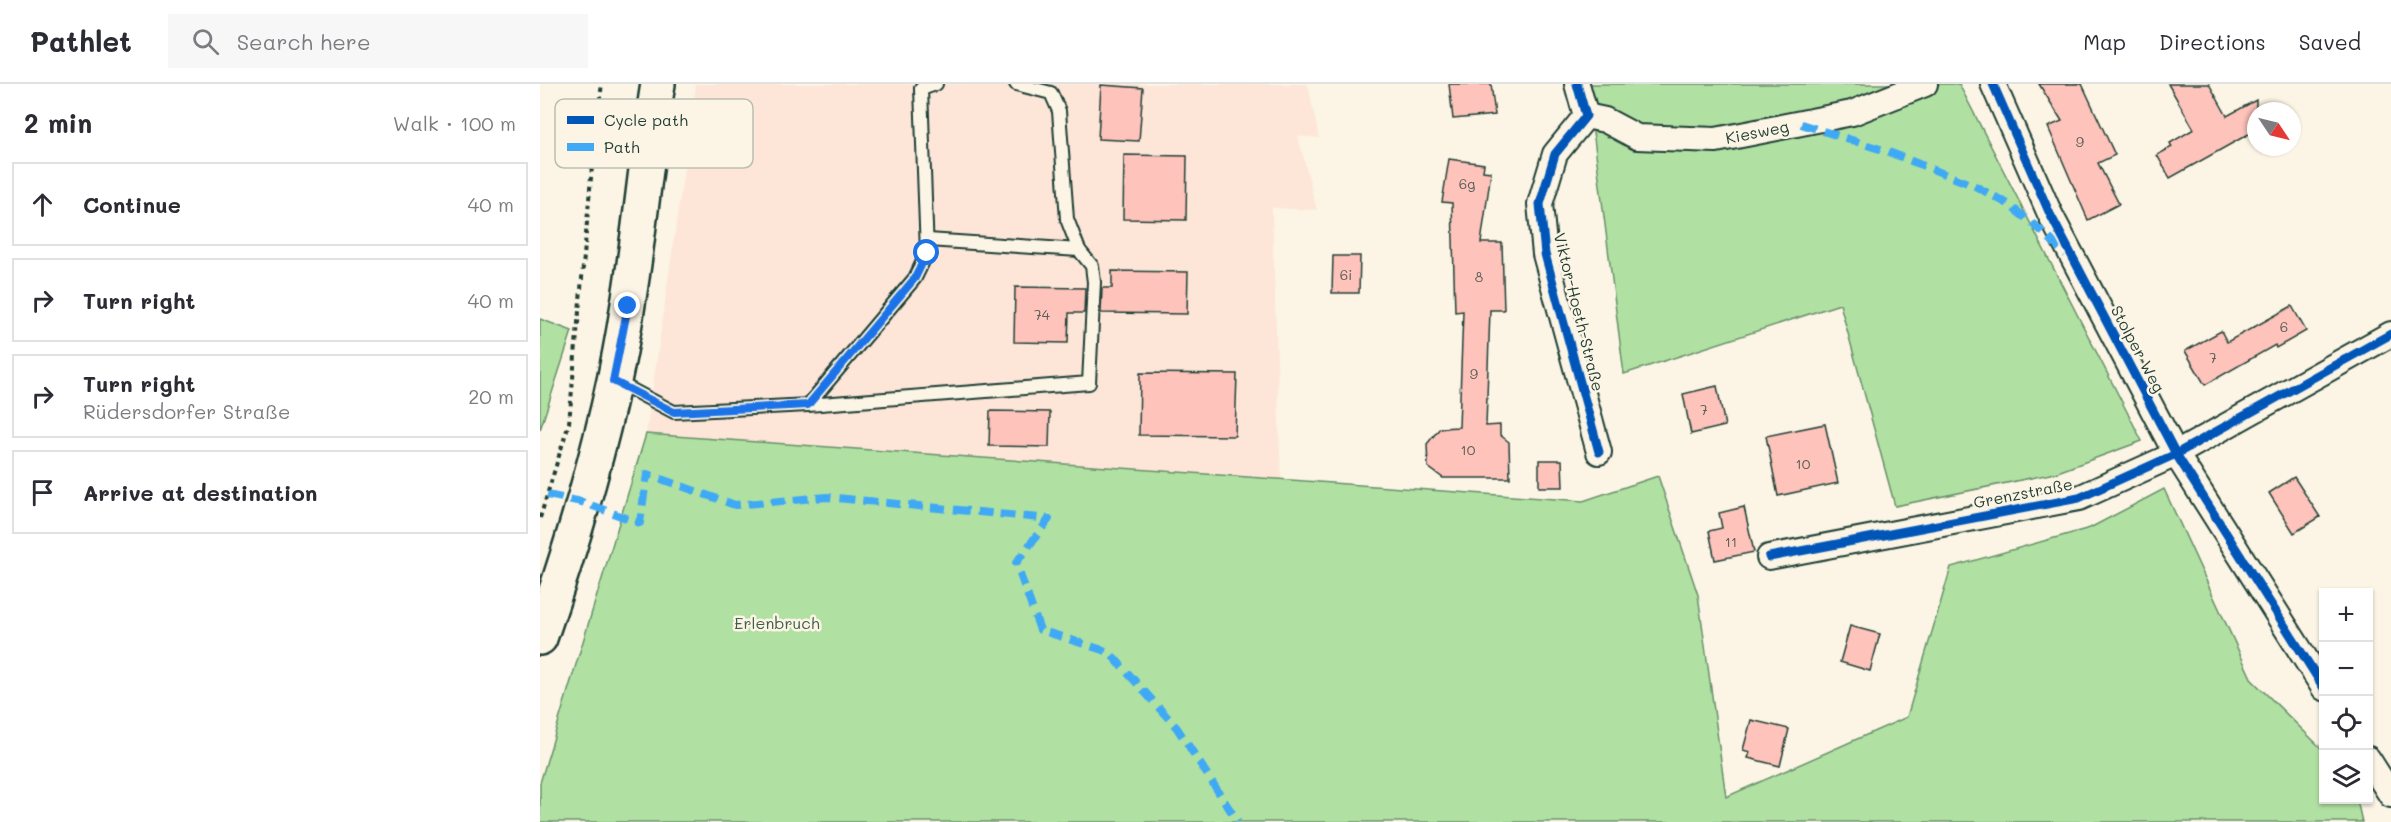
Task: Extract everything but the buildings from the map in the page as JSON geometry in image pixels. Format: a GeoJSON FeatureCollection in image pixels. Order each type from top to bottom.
{"type":"FeatureCollection","features":[{"type":"Feature","properties":{"kind":"main road"},"geometry":{"type":"LineString","coordinates":[[656,99],[658,84]]}},
{"type":"Feature","properties":{"kind":"main road"},"geometry":{"type":"LineString","coordinates":[[540,638],[582,502],[613,381],[628,306],[647,168]]}},
{"type":"Feature","properties":{"kind":"street"},"geometry":{"type":"LineString","coordinates":[[1577,84],[1586,116]]}},
{"type":"Feature","properties":{"kind":"street","name":"Kiesweg"},"geometry":{"type":"LineString","coordinates":[[1586,116],[1605,120],[1637,137],[1716,140],[1852,114],[1925,84]]}},
{"type":"Feature","properties":{"kind":"street","name":"Stolper Weg"},"geometry":{"type":"LineString","coordinates":[[1993,84],[2050,214],[2176,454],[2319,680]]}},
{"type":"Feature","properties":{"kind":"street","name":"Viktor-Hoeth-Straße"},"geometry":{"type":"LineString","coordinates":[[1586,116],[1555,154],[1540,204],[1545,254],[1599,452]]}},
{"type":"Feature","properties":{"kind":"street","name":"Grenzstraße"},"geometry":{"type":"LineString","coordinates":[[1769,558],[2079,498],[2176,454],[2391,334]]}},
{"type":"Feature","properties":{"kind":"street"},"geometry":{"type":"LineString","coordinates":[[2373,767],[2391,795]]}},
{"type":"Feature","properties":{"kind":"lane"},"geometry":{"type":"LineString","coordinates":[[808,405],[915,278],[927,253],[917,86],[936,84]]}},
{"type":"Feature","properties":{"kind":"lane"},"geometry":{"type":"LineString","coordinates":[[613,381],[674,412],[808,405],[1089,383],[1094,282],[1092,266],[1079,250],[1066,219],[1059,111],[1051,93],[1016,84]]}},
{"type":"Feature","properties":{"kind":"lane"},"geometry":{"type":"LineString","coordinates":[[928,240],[1079,250]]}},
{"type":"Feature","properties":{"kind":"path"},"geometry":{"type":"LineString","coordinates":[[600,99],[602,84]]}},
{"type":"Feature","properties":{"kind":"path"},"geometry":{"type":"LineString","coordinates":[[540,518],[569,423],[592,168]]}},
{"type":"Feature","properties":{"kind":"shaded area"},"geometry":{"type":"Polygon","coordinates":[[[696,84],[1308,84],[1319,138],[1298,136],[1317,210],[1272,208],[1281,480],[646,434],[684,168],[753,168],[753,99],[694,99],[696,84]]]}},
{"type":"Feature","properties":{"kind":"green space"},"geometry":{"type":"Polygon","coordinates":[[[1583,84],[1959,84],[2142,441],[2055,473],[1895,506],[1840,304],[1624,374],[1594,138],[1583,84]]]}},
{"type":"Feature","properties":{"kind":"green space"},"geometry":{"type":"Polygon","coordinates":[[[540,319],[572,331],[540,430],[540,319]]]}},
{"type":"Feature","properties":{"kind":"green space","name":"Erlenbruch"},"geometry":{"type":"Polygon","coordinates":[[[646,434],[1583,501],[1658,476],[1698,595],[1726,797],[1907,717],[1951,567],[2090,528],[2164,489],[2252,680],[2319,746],[2319,804],[2358,804],[2362,822],[540,822],[540,783],[646,434]]]}},
{"type":"Feature","properties":{"kind":"marked path"},"geometry":{"type":"LineString","coordinates":[[1801,124],[1886,151],[1975,186],[2008,204],[2044,233],[2066,255]]}},
{"type":"Feature","properties":{"kind":"marked path"},"geometry":{"type":"LineString","coordinates":[[547,495],[582,502],[640,523],[647,474],[735,505],[827,497],[1049,519],[1016,563],[1040,630],[1109,652],[1177,728],[1238,822]]}},
{"type":"Feature","properties":{"kind":"cycle path"},"geometry":{"type":"LineString","coordinates":[[1577,84],[1586,116],[1555,154],[1540,204],[1545,254],[1599,452]]}},
{"type":"Feature","properties":{"kind":"cycle path"},"geometry":{"type":"LineString","coordinates":[[1993,84],[2050,214],[2176,454],[2319,680]]}},
{"type":"Feature","properties":{"kind":"cycle path"},"geometry":{"type":"LineString","coordinates":[[1769,557],[2079,498],[2176,454],[2391,334]]}},
{"type":"Feature","properties":{"kind":"route"},"geometry":{"type":"LineString","coordinates":[[628,306],[613,381],[674,412],[808,405],[915,278],[927,253]]}}]}
